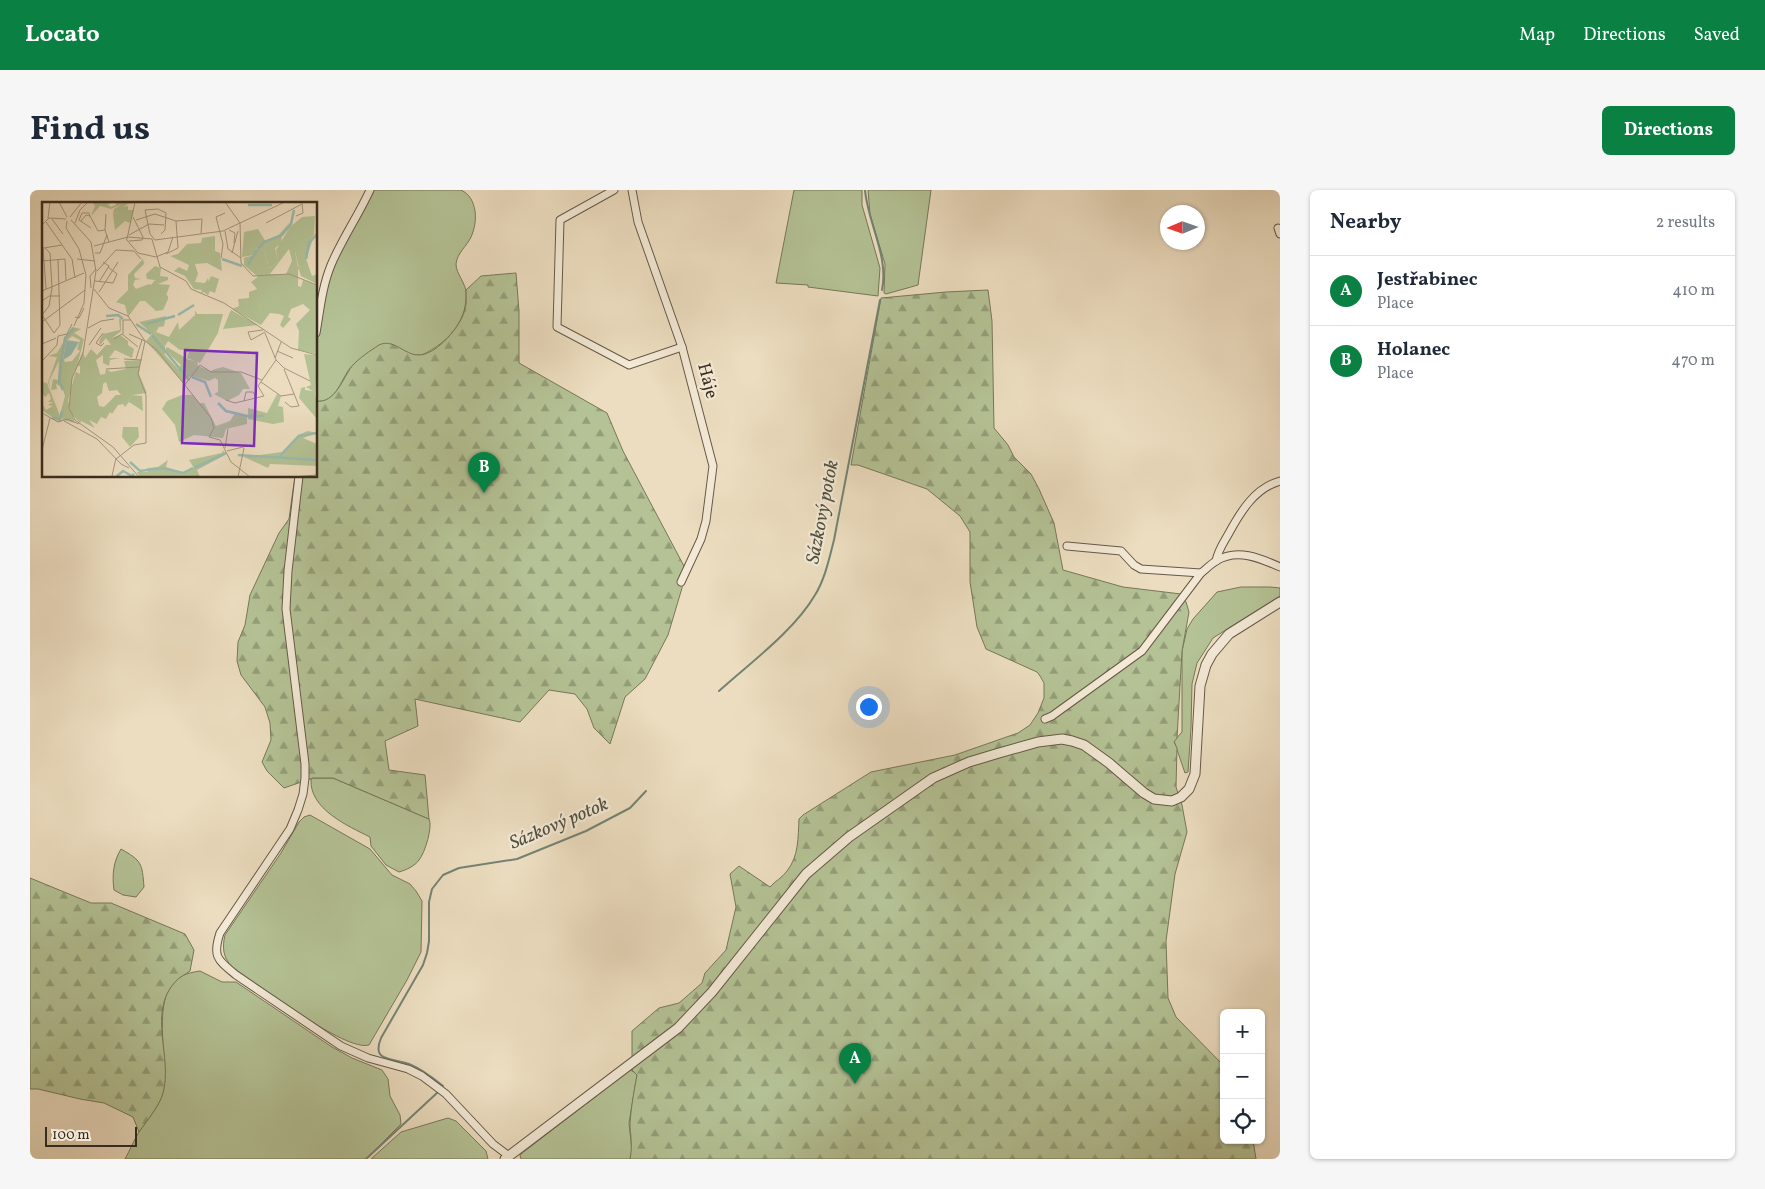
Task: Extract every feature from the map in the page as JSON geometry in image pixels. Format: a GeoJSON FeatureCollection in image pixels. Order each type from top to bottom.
{"type":"FeatureCollection","features":[{"type":"Feature","properties":{"kind":"street"},"geometry":{"type":"LineString","coordinates":[[318,322],[330,267],[341,242],[370,190]]}},
{"type":"Feature","properties":{"kind":"street"},"geometry":{"type":"LineString","coordinates":[[614,190],[560,220],[557,327],[629,365],[682,347]]}},
{"type":"Feature","properties":{"kind":"street","name":"Háje"},"geometry":{"type":"LineString","coordinates":[[632,190],[638,222],[682,347],[713,466],[706,522],[701,539],[681,582]]}},
{"type":"Feature","properties":{"kind":"street"},"geometry":{"type":"LineString","coordinates":[[299,478],[288,571],[286,609],[305,764],[303,794],[290,829],[220,933],[215,947],[216,956],[236,976],[341,1046],[368,1058],[408,1069],[422,1076],[446,1094],[507,1157],[678,1028],[712,992],[806,874],[849,837],[933,778],[952,768],[992,755],[1038,742],[1062,739],[1072,740],[1090,749],[1154,799],[1172,802],[1181,797],[1189,789],[1195,774],[1200,686],[1206,665],[1212,654],[1229,634],[1280,602]]}},
{"type":"Feature","properties":{"kind":"street"},"geometry":{"type":"LineString","coordinates":[[1216,561],[1217,553],[1239,515],[1251,499],[1262,490],[1280,481]]}},
{"type":"Feature","properties":{"kind":"street"},"geometry":{"type":"LineString","coordinates":[[1067,546],[1121,551],[1134,565],[1141,569],[1201,573]]}},
{"type":"Feature","properties":{"kind":"street"},"geometry":{"type":"LineString","coordinates":[[1046,719],[1142,651],[1201,573],[1216,561],[1233,556],[1250,555],[1280,567]]}},
{"type":"Feature","properties":{"kind":"green space"},"geometry":{"type":"Polygon","coordinates":[[[373,190],[461,190],[471,199],[475,211],[475,224],[471,237],[458,256],[456,264],[466,289],[466,302],[457,326],[440,344],[423,354],[415,355],[408,353],[391,344],[366,356],[353,365],[338,389],[329,399],[318,401],[318,335],[332,271],[346,240],[373,190]]]}},
{"type":"Feature","properties":{"kind":"green space"},"geometry":{"type":"Polygon","coordinates":[[[794,190],[862,190],[862,205],[880,268],[878,296],[808,287],[808,285],[776,283],[794,190]]]}},
{"type":"Feature","properties":{"kind":"green space"},"geometry":{"type":"Polygon","coordinates":[[[868,190],[931,190],[918,285],[884,293],[885,264],[870,214],[868,190]]]}},
{"type":"Feature","properties":{"kind":"green space"},"geometry":{"type":"Polygon","coordinates":[[[516,273],[519,311],[519,363],[607,413],[623,451],[685,568],[682,588],[668,635],[645,679],[625,697],[610,744],[594,728],[587,709],[575,694],[549,690],[520,722],[415,699],[418,726],[385,741],[389,770],[425,775],[429,819],[333,778],[313,778],[284,788],[267,771],[262,762],[271,740],[270,723],[265,707],[241,675],[237,661],[238,642],[245,625],[250,595],[279,533],[289,519],[295,478],[318,478],[318,401],[323,401],[333,394],[352,366],[361,357],[379,345],[384,343],[394,345],[418,355],[425,354],[440,345],[454,331],[463,316],[466,307],[466,290],[481,276],[516,273]]]}},
{"type":"Feature","properties":{"kind":"green space"},"geometry":{"type":"Polygon","coordinates":[[[988,290],[992,321],[994,428],[1008,445],[1014,457],[1031,474],[1039,489],[1054,523],[1063,570],[1123,587],[1181,594],[1186,602],[1189,612],[1182,651],[1177,738],[1174,742],[1177,748],[1176,787],[1182,805],[1187,832],[1175,874],[1166,941],[1168,998],[1176,1017],[1220,1062],[1220,1144],[1254,1144],[1256,1159],[630,1159],[630,1117],[637,1075],[632,1070],[632,1031],[659,1008],[679,1003],[702,983],[705,973],[726,950],[736,907],[730,874],[739,866],[770,887],[785,873],[794,859],[799,819],[803,815],[871,772],[955,755],[1018,733],[1030,725],[1038,713],[1044,698],[1044,683],[1037,672],[986,649],[977,627],[970,582],[970,532],[960,516],[927,489],[858,465],[851,465],[881,298],[988,290]]]}},
{"type":"Feature","properties":{"kind":"green space"},"geometry":{"type":"Polygon","coordinates":[[[1241,587],[1280,588],[1280,596],[1213,638],[1197,663],[1192,684],[1188,772],[1185,773],[1174,741],[1182,732],[1182,651],[1187,629],[1193,619],[1217,592],[1241,587]]]}},
{"type":"Feature","properties":{"kind":"green space"},"geometry":{"type":"Polygon","coordinates":[[[333,778],[429,819],[428,840],[419,860],[410,868],[399,872],[386,865],[371,846],[370,837],[341,822],[323,808],[312,790],[311,779],[333,778]]]}},
{"type":"Feature","properties":{"kind":"green space"},"geometry":{"type":"Polygon","coordinates":[[[310,815],[370,849],[392,875],[410,884],[422,901],[421,952],[369,1045],[357,1044],[341,1038],[300,1015],[232,967],[224,952],[225,935],[281,853],[299,822],[304,817],[310,815]]]}},
{"type":"Feature","properties":{"kind":"green space"},"geometry":{"type":"Polygon","coordinates":[[[121,849],[137,860],[143,873],[144,887],[136,897],[123,895],[114,890],[114,869],[121,849]]]}},
{"type":"Feature","properties":{"kind":"green space"},"geometry":{"type":"Polygon","coordinates":[[[30,878],[91,903],[111,903],[185,934],[194,950],[190,971],[175,982],[167,994],[163,1007],[162,1036],[165,1079],[163,1093],[156,1108],[139,1132],[133,1117],[104,1103],[30,1089],[30,878]]]}},
{"type":"Feature","properties":{"kind":"green space"},"geometry":{"type":"Polygon","coordinates":[[[200,971],[222,982],[236,982],[332,1047],[352,1058],[382,1070],[388,1079],[390,1096],[400,1115],[401,1124],[366,1159],[125,1159],[163,1092],[162,1029],[166,997],[172,985],[182,976],[200,971]]]}},
{"type":"Feature","properties":{"kind":"green space"},"geometry":{"type":"Polygon","coordinates":[[[630,1070],[637,1075],[629,1123],[632,1150],[630,1159],[521,1159],[521,1154],[630,1070]]]}},
{"type":"Feature","properties":{"kind":"green space"},"geometry":{"type":"Polygon","coordinates":[[[448,1118],[456,1121],[486,1151],[488,1159],[371,1159],[401,1132],[448,1118]]]}},
{"type":"Feature","properties":{"kind":"waterway","name":"Sázkový potok"},"geometry":{"type":"LineString","coordinates":[[865,190],[883,265],[882,290]]}},
{"type":"Feature","properties":{"kind":"waterway","name":"Sázkový potok"},"geometry":{"type":"LineString","coordinates":[[719,691],[784,634],[806,608],[821,582],[834,540],[880,300]]}},
{"type":"Feature","properties":{"kind":"waterway","name":"Sázkový potok"},"geometry":{"type":"LineString","coordinates":[[443,1086],[413,1066],[384,1057],[380,1054],[379,1050],[381,1038],[423,965],[427,953],[429,941],[429,902],[432,889],[443,875],[459,868],[517,859],[586,831],[630,808],[646,791]]}},
{"type":"Feature","properties":{"kind":"waterway","name":"Sázkový potok"},"geometry":{"type":"LineString","coordinates":[[366,1159],[438,1092]]}},
{"type":"Feature","properties":{"kind":"place","name":"Holanec"},"geometry":{"type":"Point","coordinates":[484,493]}},
{"type":"Feature","properties":{"kind":"place","name":"Jestřabinec"},"geometry":{"type":"Point","coordinates":[855,1084]}}]}
